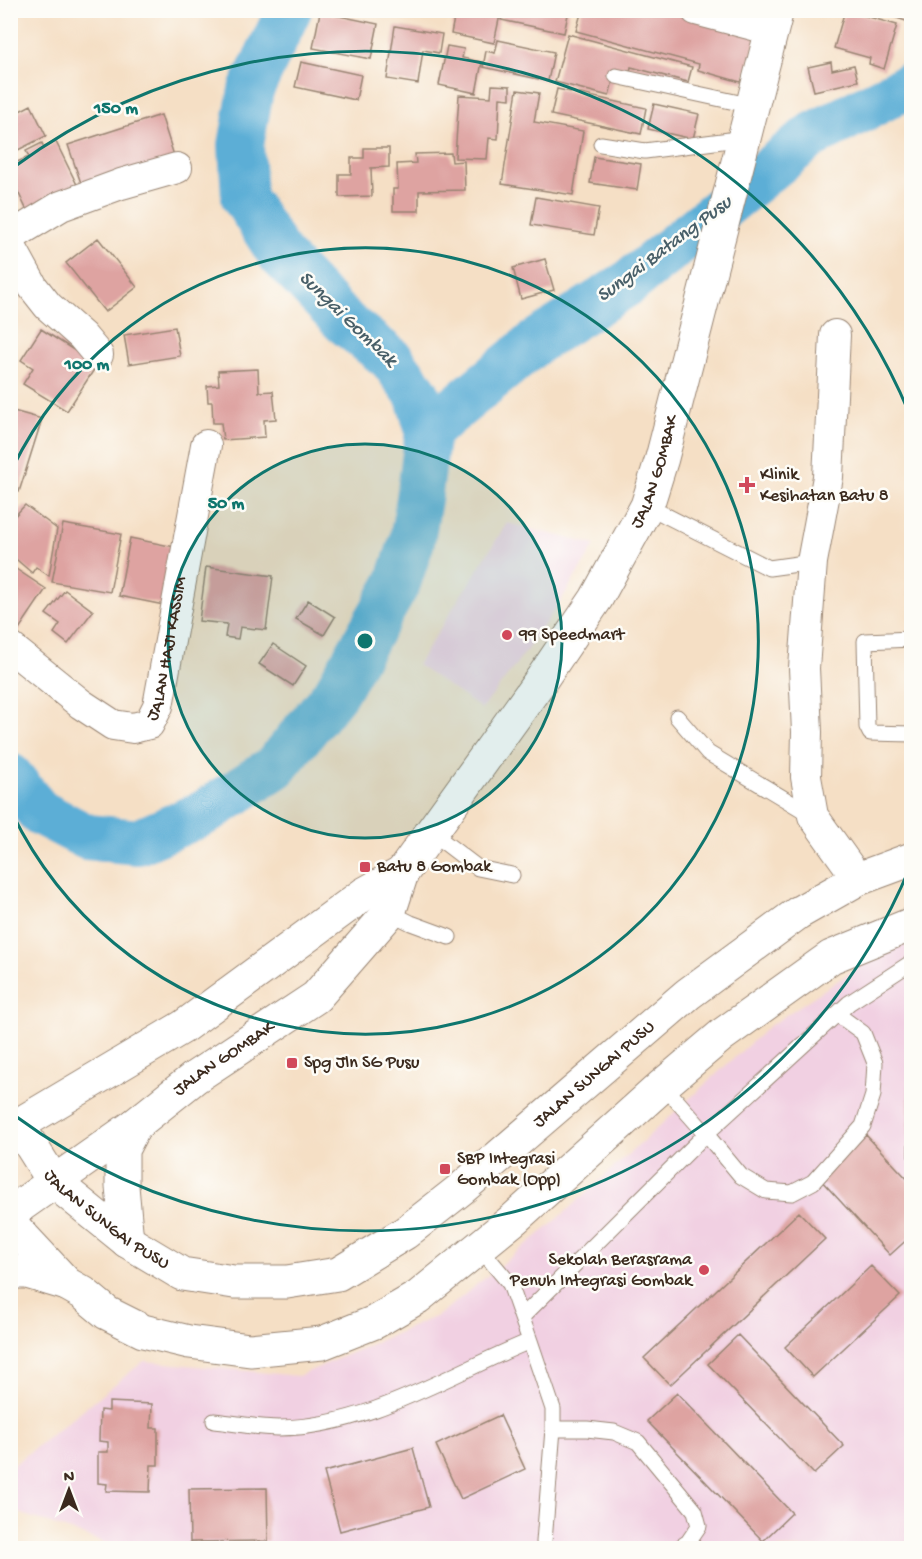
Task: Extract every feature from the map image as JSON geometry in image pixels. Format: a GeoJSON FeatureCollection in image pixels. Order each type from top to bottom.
{"type":"FeatureCollection","features":[{"type":"Feature","properties":{"kind":"main road","name":"JALAN GOMBAK"},"geometry":{"type":"LineString","coordinates":[[10,1213],[135,1125],[194,1078],[316,997],[376,904],[432,833],[542,680],[596,599],[647,506],[662,458],[775,20]]}},
{"type":"Feature","properties":{"kind":"main road","name":"JALAN SUNGAI PUSU"},"geometry":{"type":"LineString","coordinates":[[14,1127],[54,1182],[127,1241],[182,1274],[234,1282],[286,1282],[338,1274],[405,1233],[461,1189],[688,994],[798,913],[858,879],[912,859]]}},
{"type":"Feature","properties":{"kind":"main road"},"geometry":{"type":"LineString","coordinates":[[14,1127],[183,1027],[376,904]]}},
{"type":"Feature","properties":{"kind":"main road"},"geometry":{"type":"LineString","coordinates":[[10,1272],[27,1272],[67,1284],[83,1293],[107,1313],[143,1331],[189,1342],[250,1350],[322,1343],[375,1322],[418,1297],[513,1219],[722,1035],[831,957],[912,924]]}},
{"type":"Feature","properties":{"kind":"main road"},"geometry":{"type":"LineString","coordinates":[[127,1241],[122,1186],[122,1150],[135,1125]]}},
{"type":"Feature","properties":{"kind":"main road"},"geometry":{"type":"LineString","coordinates":[[10,1223],[67,1284]]}},
{"type":"Feature","properties":{"kind":"street"},"geometry":{"type":"LineString","coordinates":[[696,10],[775,20]]}},
{"type":"Feature","properties":{"kind":"street"},"geometry":{"type":"LineString","coordinates":[[10,237],[61,206],[121,184],[177,168]]}},
{"type":"Feature","properties":{"kind":"street"},"geometry":{"type":"LineString","coordinates":[[10,245],[33,287],[48,306],[82,336],[98,355]]}},
{"type":"Feature","properties":{"kind":"street"},"geometry":{"type":"LineString","coordinates":[[834,335],[828,477],[812,562],[804,668],[807,732],[806,777],[813,816],[858,879]]}},
{"type":"Feature","properties":{"kind":"street","name":"JALAN HAJI KASSIM"},"geometry":{"type":"LineString","coordinates":[[10,646],[81,704],[113,725],[134,728],[149,724],[158,706],[206,445]]}},
{"type":"Feature","properties":{"kind":"lane"},"geometry":{"type":"LineString","coordinates":[[616,76],[753,106]]}},
{"type":"Feature","properties":{"kind":"lane"},"geometry":{"type":"LineString","coordinates":[[601,144],[645,151],[742,147]]}},
{"type":"Feature","properties":{"kind":"lane"},"geometry":{"type":"LineString","coordinates":[[647,506],[769,568],[812,562]]}},
{"type":"Feature","properties":{"kind":"lane"},"geometry":{"type":"LineString","coordinates":[[912,639],[865,640],[867,727],[870,733],[912,734]]}},
{"type":"Feature","properties":{"kind":"lane"},"geometry":{"type":"LineString","coordinates":[[677,717],[708,753],[813,816]]}},
{"type":"Feature","properties":{"kind":"lane"},"geometry":{"type":"LineString","coordinates":[[432,833],[478,868],[512,876]]}},
{"type":"Feature","properties":{"kind":"lane"},"geometry":{"type":"LineString","coordinates":[[376,904],[430,932],[449,937]]}},
{"type":"Feature","properties":{"kind":"lane"},"geometry":{"type":"LineString","coordinates":[[522,1317],[706,1134],[849,1003],[912,962]]}},
{"type":"Feature","properties":{"kind":"lane"},"geometry":{"type":"LineString","coordinates":[[663,1085],[741,1176],[766,1191],[792,1193],[813,1182],[863,1126],[873,1095],[875,1064],[863,1033],[837,1014]]}},
{"type":"Feature","properties":{"kind":"lane"},"geometry":{"type":"LineString","coordinates":[[478,1247],[510,1284],[553,1409],[544,1542],[546,1548]]}},
{"type":"Feature","properties":{"kind":"lane"},"geometry":{"type":"LineString","coordinates":[[214,1421],[278,1428],[324,1423],[390,1404],[530,1341]]}},
{"type":"Feature","properties":{"kind":"lane"},"geometry":{"type":"LineString","coordinates":[[553,1428],[587,1428],[614,1432],[638,1442],[695,1511],[699,1526],[688,1542],[680,1548]]}},
{"type":"Feature","properties":{"kind":"shaded area"},"geometry":{"type":"Polygon","coordinates":[[[507,523],[595,545],[560,602],[482,709],[417,665],[507,523]]]}},
{"type":"Feature","properties":{"kind":"shaded area","name":"Sekolah Berasrama Penuh Integrasi Gombak"},"geometry":{"type":"Polygon","coordinates":[[[911,932],[911,1548],[119,1548],[11,1510],[11,1467],[144,1361],[298,1376],[439,1315],[552,1224],[768,1027],[911,932]]]}},
{"type":"Feature","properties":{"kind":"building"},"geometry":{"type":"Polygon","coordinates":[[[438,10],[501,10],[494,43],[451,34],[454,18],[437,14],[438,10]]]}},
{"type":"Feature","properties":{"kind":"building"},"geometry":{"type":"Polygon","coordinates":[[[503,10],[569,10],[564,33],[501,20],[503,10]]]}},
{"type":"Feature","properties":{"kind":"building"},"geometry":{"type":"Polygon","coordinates":[[[582,10],[664,10],[757,36],[744,83],[698,70],[699,64],[576,31],[582,10]]]}},
{"type":"Feature","properties":{"kind":"building"},"geometry":{"type":"Polygon","coordinates":[[[845,10],[897,25],[884,69],[869,64],[870,58],[834,48],[845,10]]]}},
{"type":"Feature","properties":{"kind":"building"},"geometry":{"type":"Polygon","coordinates":[[[912,10],[912,23],[875,11],[912,10]]]}},
{"type":"Feature","properties":{"kind":"building"},"geometry":{"type":"Polygon","coordinates":[[[320,12],[378,24],[371,59],[313,48],[320,12]]]}},
{"type":"Feature","properties":{"kind":"building"},"geometry":{"type":"Polygon","coordinates":[[[395,26],[442,34],[439,53],[423,50],[418,84],[387,79],[395,26]]]}},
{"type":"Feature","properties":{"kind":"building"},"geometry":{"type":"Polygon","coordinates":[[[568,34],[692,67],[688,82],[631,67],[629,77],[615,73],[609,96],[555,82],[568,34]]]}},
{"type":"Feature","properties":{"kind":"building"},"geometry":{"type":"Polygon","coordinates":[[[498,40],[554,52],[548,81],[483,67],[486,51],[495,53],[498,40]]]}},
{"type":"Feature","properties":{"kind":"building"},"geometry":{"type":"Polygon","coordinates":[[[447,46],[464,49],[462,58],[482,62],[476,93],[439,85],[447,46]]]}},
{"type":"Feature","properties":{"kind":"building"},"geometry":{"type":"Polygon","coordinates":[[[301,62],[361,75],[356,100],[295,87],[301,62]]]}},
{"type":"Feature","properties":{"kind":"building"},"geometry":{"type":"Polygon","coordinates":[[[831,62],[832,70],[854,65],[858,81],[814,91],[808,67],[831,62]]]}},
{"type":"Feature","properties":{"kind":"building"},"geometry":{"type":"Polygon","coordinates":[[[492,85],[510,86],[510,99],[500,98],[498,139],[489,138],[487,159],[455,158],[459,95],[491,97],[492,85]]]}},
{"type":"Feature","properties":{"kind":"building"},"geometry":{"type":"Polygon","coordinates":[[[557,89],[646,108],[641,134],[551,115],[557,89]]]}},
{"type":"Feature","properties":{"kind":"building"},"geometry":{"type":"Polygon","coordinates":[[[517,90],[539,93],[534,122],[583,131],[573,195],[502,184],[517,90]]]}},
{"type":"Feature","properties":{"kind":"building"},"geometry":{"type":"Polygon","coordinates":[[[654,104],[699,114],[693,139],[648,129],[654,104]]]}},
{"type":"Feature","properties":{"kind":"building"},"geometry":{"type":"Polygon","coordinates":[[[31,105],[46,136],[10,154],[10,116],[31,105]]]}},
{"type":"Feature","properties":{"kind":"building"},"geometry":{"type":"Polygon","coordinates":[[[161,115],[176,162],[84,192],[68,145],[161,115]]]}},
{"type":"Feature","properties":{"kind":"building"},"geometry":{"type":"Polygon","coordinates":[[[56,142],[82,195],[31,219],[10,175],[10,165],[29,157],[26,151],[42,143],[44,148],[56,142]]]}},
{"type":"Feature","properties":{"kind":"building"},"geometry":{"type":"Polygon","coordinates":[[[364,148],[389,148],[389,167],[371,168],[372,196],[339,197],[339,174],[351,174],[351,158],[364,158],[364,148]]]}},
{"type":"Feature","properties":{"kind":"building"},"geometry":{"type":"Polygon","coordinates":[[[451,153],[452,162],[464,161],[465,190],[419,191],[419,211],[393,211],[393,189],[398,189],[397,164],[416,163],[415,154],[451,153]]]}},
{"type":"Feature","properties":{"kind":"building"},"geometry":{"type":"Polygon","coordinates":[[[594,157],[641,164],[637,190],[590,183],[594,157]]]}},
{"type":"Feature","properties":{"kind":"building"},"geometry":{"type":"Polygon","coordinates":[[[536,197],[599,208],[594,235],[531,225],[536,197]]]}},
{"type":"Feature","properties":{"kind":"building"},"geometry":{"type":"Polygon","coordinates":[[[98,238],[137,287],[105,312],[66,263],[98,238]]]}},
{"type":"Feature","properties":{"kind":"building"},"geometry":{"type":"Polygon","coordinates":[[[545,259],[554,290],[521,299],[513,268],[545,259]]]}},
{"type":"Feature","properties":{"kind":"building"},"geometry":{"type":"Polygon","coordinates":[[[175,327],[180,356],[129,364],[124,335],[175,327]]]}},
{"type":"Feature","properties":{"kind":"building"},"geometry":{"type":"Polygon","coordinates":[[[41,329],[97,365],[67,411],[23,384],[33,368],[21,360],[41,329]]]}},
{"type":"Feature","properties":{"kind":"building"},"geometry":{"type":"Polygon","coordinates":[[[258,369],[259,392],[273,391],[276,419],[264,420],[265,437],[223,440],[221,423],[213,423],[212,402],[208,402],[207,386],[219,385],[218,371],[258,369]]]}},
{"type":"Feature","properties":{"kind":"building"},"geometry":{"type":"Polygon","coordinates":[[[10,410],[42,419],[19,492],[10,489],[10,410]]]}},
{"type":"Feature","properties":{"kind":"building"},"geometry":{"type":"Polygon","coordinates":[[[25,505],[57,529],[49,576],[36,567],[32,573],[10,554],[10,521],[25,505]]]}},
{"type":"Feature","properties":{"kind":"building"},"geometry":{"type":"Polygon","coordinates":[[[63,524],[121,534],[110,592],[52,582],[63,524]]]}},
{"type":"Feature","properties":{"kind":"building"},"geometry":{"type":"Polygon","coordinates":[[[130,538],[185,549],[174,607],[119,596],[130,538]]]}},
{"type":"Feature","properties":{"kind":"building"},"geometry":{"type":"Polygon","coordinates":[[[10,565],[46,589],[15,635],[10,632],[10,565]]]}},
{"type":"Feature","properties":{"kind":"building"},"geometry":{"type":"Polygon","coordinates":[[[206,567],[273,576],[266,630],[240,627],[238,639],[225,637],[227,624],[199,621],[206,567]]]}},
{"type":"Feature","properties":{"kind":"building"},"geometry":{"type":"Polygon","coordinates":[[[65,590],[93,611],[68,644],[54,633],[60,624],[46,614],[65,590]]]}},
{"type":"Feature","properties":{"kind":"building"},"geometry":{"type":"Polygon","coordinates":[[[308,600],[335,617],[324,635],[296,619],[308,600]]]}},
{"type":"Feature","properties":{"kind":"building"},"geometry":{"type":"Polygon","coordinates":[[[273,644],[306,666],[293,686],[259,664],[273,644]]]}},
{"type":"Feature","properties":{"kind":"building"},"geometry":{"type":"Polygon","coordinates":[[[909,1048],[912,1048],[912,1157],[908,1157],[909,1048]]]}},
{"type":"Feature","properties":{"kind":"building"},"geometry":{"type":"Polygon","coordinates":[[[866,1135],[912,1184],[912,1235],[890,1255],[819,1178],[866,1135]]]}},
{"type":"Feature","properties":{"kind":"building"},"geometry":{"type":"Polygon","coordinates":[[[799,1212],[825,1239],[670,1385],[644,1358],[799,1212]]]}},
{"type":"Feature","properties":{"kind":"building"},"geometry":{"type":"Polygon","coordinates":[[[871,1266],[900,1296],[813,1377],[785,1347],[871,1266]]]}},
{"type":"Feature","properties":{"kind":"building"},"geometry":{"type":"Polygon","coordinates":[[[738,1335],[844,1446],[814,1474],[708,1364],[738,1335]]]}},
{"type":"Feature","properties":{"kind":"building"},"geometry":{"type":"Polygon","coordinates":[[[677,1393],[792,1513],[763,1541],[647,1421],[677,1393]]]}},
{"type":"Feature","properties":{"kind":"building"},"geometry":{"type":"Polygon","coordinates":[[[109,1402],[152,1404],[151,1428],[158,1428],[158,1465],[151,1465],[150,1492],[106,1491],[107,1484],[98,1483],[98,1452],[108,1452],[108,1442],[99,1441],[100,1410],[109,1411],[109,1402]]]}},
{"type":"Feature","properties":{"kind":"building"},"geometry":{"type":"Polygon","coordinates":[[[500,1415],[525,1469],[461,1499],[436,1445],[500,1415]]]}},
{"type":"Feature","properties":{"kind":"building"},"geometry":{"type":"Polygon","coordinates":[[[413,1448],[429,1507],[340,1531],[324,1472],[413,1448]]]}},
{"type":"Feature","properties":{"kind":"building"},"geometry":{"type":"Polygon","coordinates":[[[267,1488],[268,1541],[190,1542],[189,1489],[267,1488]]]}},
{"type":"Feature","properties":{"kind":"waterway","name":"Sungai Gombak"},"geometry":{"type":"LineString","coordinates":[[10,776],[39,812],[87,837],[138,842],[204,813],[275,767],[336,692],[398,583],[412,541],[428,431],[417,394],[391,359],[343,321],[281,256],[244,198],[241,145],[251,90],[289,10]]}},
{"type":"Feature","properties":{"kind":"waterway","name":"Sungai Batang Pusu"},"geometry":{"type":"LineString","coordinates":[[428,431],[536,342],[630,282],[811,136],[912,84]]}},
{"type":"Feature","properties":{"kind":"place","name":"Klinik Kesihatan Batu 8"},"geometry":{"type":"Point","coordinates":[747,485]}},
{"type":"Feature","properties":{"kind":"place","name":"99 Speedmart"},"geometry":{"type":"Point","coordinates":[507,635]}},
{"type":"Feature","properties":{"kind":"place","name":"Batu 8 Gombak"},"geometry":{"type":"Point","coordinates":[365,867]}},
{"type":"Feature","properties":{"kind":"place","name":"Spg Jln SG Pusu"},"geometry":{"type":"Point","coordinates":[292,1063]}},
{"type":"Feature","properties":{"kind":"place","name":"SBP Integrasi Gombak (Opp)"},"geometry":{"type":"Point","coordinates":[445,1169]}},
{"type":"Feature","properties":{"kind":"place","name":"Sekolah Berasrama Penuh Integrasi Gombak"},"geometry":{"type":"Point","coordinates":[704,1270]}}]}
